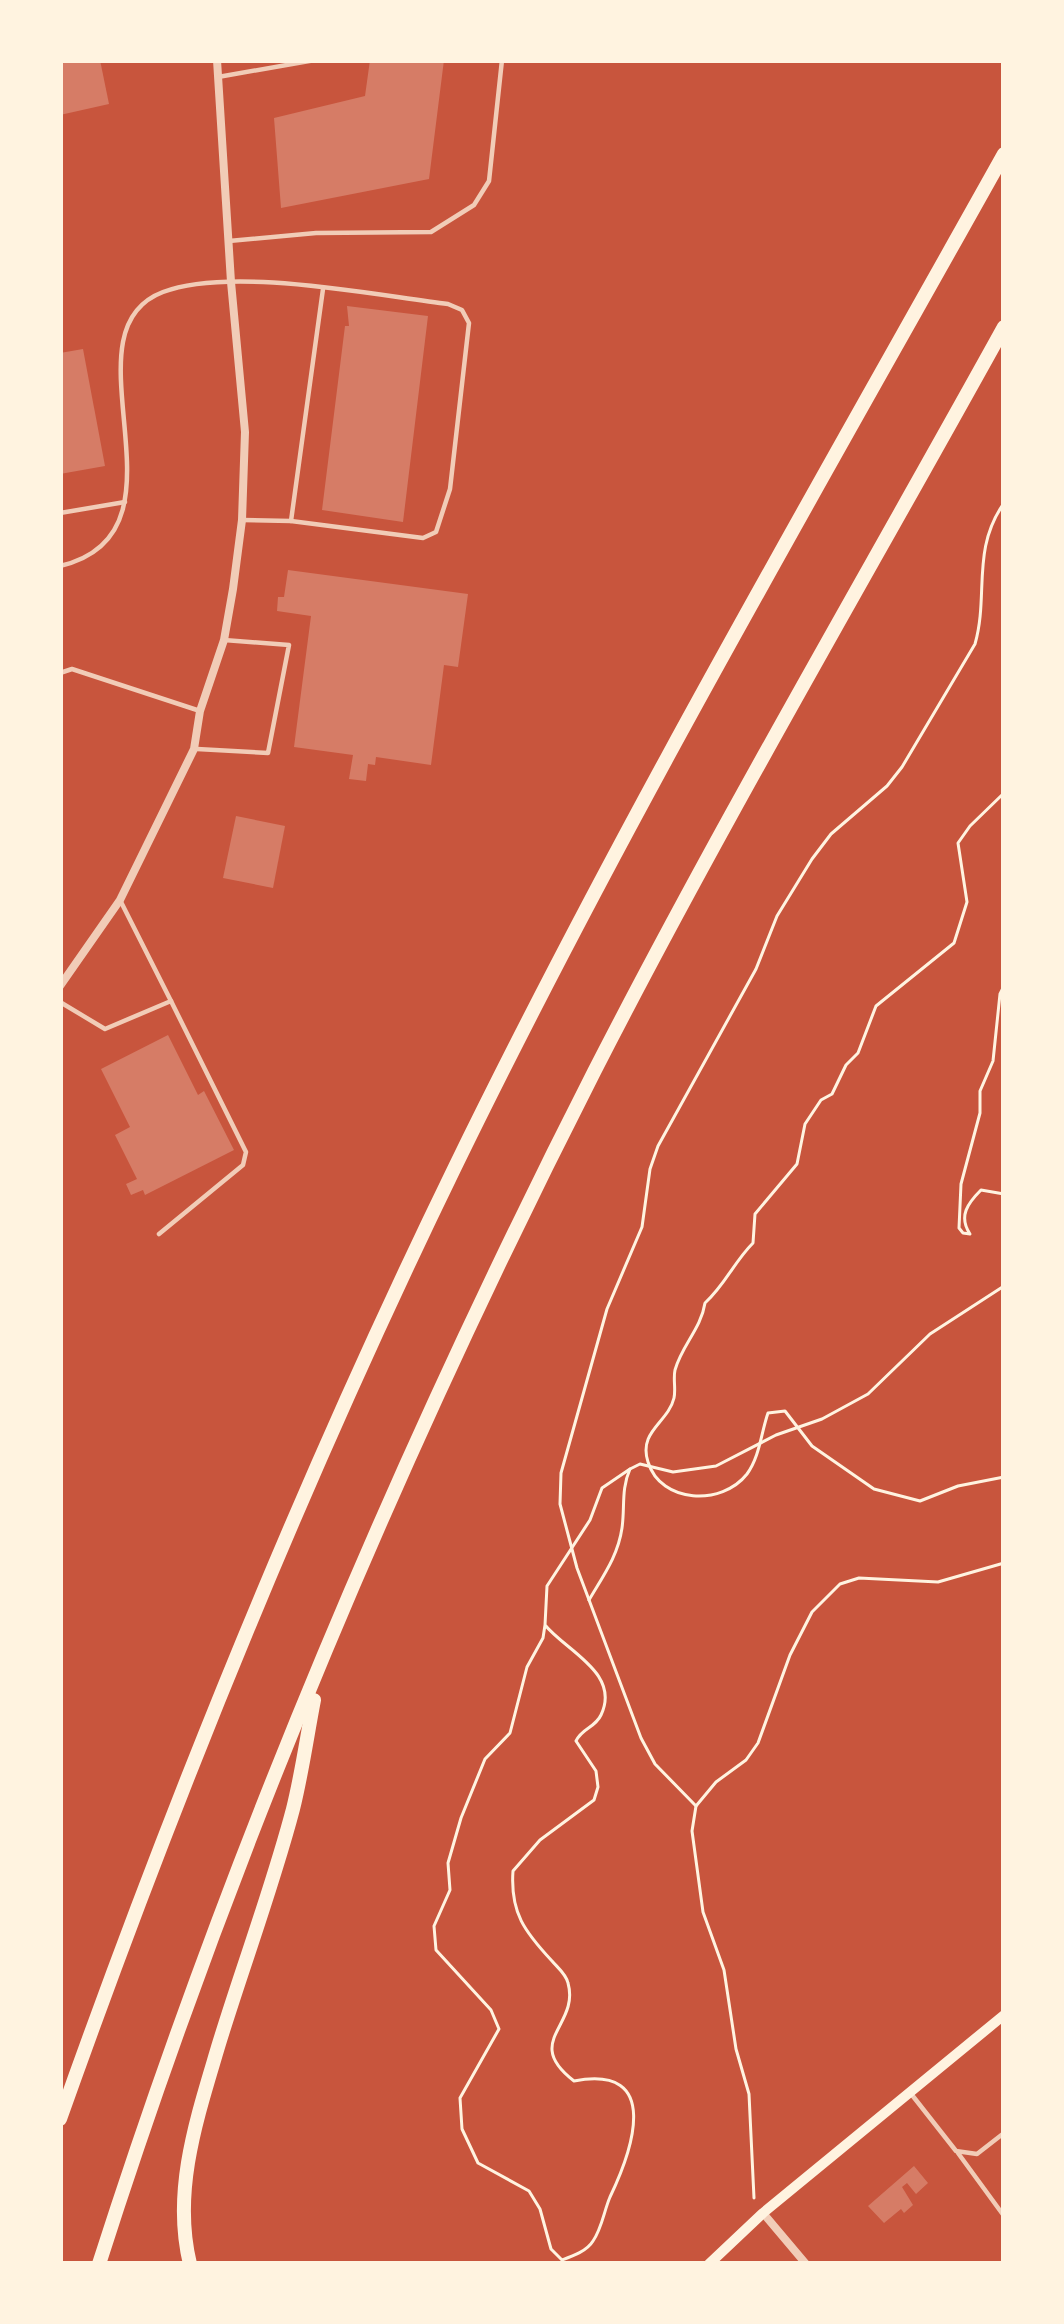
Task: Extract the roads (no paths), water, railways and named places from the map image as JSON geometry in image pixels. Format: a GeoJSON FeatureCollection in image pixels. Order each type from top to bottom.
{"type":"FeatureCollection","features":[{"type":"Feature","properties":{"kind":"highway"},"geometry":{"type":"LineString","coordinates":[[60,2120],[124,1936],[236,1650],[454,1167],[608,868],[1004,154]]}},
{"type":"Feature","properties":{"kind":"highway"},"geometry":{"type":"LineString","coordinates":[[99,2264],[210,1946],[320,1669],[438,1392],[595,1071],[1004,327]]}},
{"type":"Feature","properties":{"kind":"highway"},"geometry":{"type":"LineString","coordinates":[[190,2264],[182,2199],[187,2168],[205,2091],[293,1808],[320,1669]]}},
{"type":"Feature","properties":{"kind":"main road"},"geometry":{"type":"LineString","coordinates":[[709,2264],[759,2216],[1004,2015]]}},
{"type":"Feature","properties":{"kind":"street"},"geometry":{"type":"LineString","coordinates":[[60,986],[120,900],[194,749],[200,711],[224,640],[242,520],[245,432],[217,60]]}},
{"type":"Feature","properties":{"kind":"street"},"geometry":{"type":"LineString","coordinates":[[759,2216],[806,2264]]}},
{"type":"Feature","properties":{"kind":"lane"},"geometry":{"type":"LineString","coordinates":[[218,77],[315,60]]}},
{"type":"Feature","properties":{"kind":"lane"},"geometry":{"type":"LineString","coordinates":[[229,241],[316,233],[431,232],[474,206],[489,181],[502,60]]}},
{"type":"Feature","properties":{"kind":"lane"},"geometry":{"type":"LineString","coordinates":[[60,566],[92,554],[107,542],[124,502],[128,484],[122,370],[128,330],[140,308],[159,293],[231,283],[323,289],[448,304],[461,310],[469,323],[450,489],[436,532],[422,538],[291,521],[242,520]]}},
{"type":"Feature","properties":{"kind":"lane"},"geometry":{"type":"LineString","coordinates":[[291,521],[323,289]]}},
{"type":"Feature","properties":{"kind":"lane"},"geometry":{"type":"LineString","coordinates":[[60,512],[124,502]]}},
{"type":"Feature","properties":{"kind":"lane"},"geometry":{"type":"LineString","coordinates":[[194,749],[268,753],[289,645],[224,640]]}},
{"type":"Feature","properties":{"kind":"lane"},"geometry":{"type":"LineString","coordinates":[[60,673],[72,669],[200,711]]}},
{"type":"Feature","properties":{"kind":"lane"},"geometry":{"type":"LineString","coordinates":[[120,900],[246,1152],[243,1165],[160,1234]]}},
{"type":"Feature","properties":{"kind":"lane"},"geometry":{"type":"LineString","coordinates":[[60,1002],[105,1029],[171,1000]]}},
{"type":"Feature","properties":{"kind":"lane"},"geometry":{"type":"LineString","coordinates":[[909,2092],[1004,2216]]}},
{"type":"Feature","properties":{"kind":"lane"},"geometry":{"type":"LineString","coordinates":[[956,2151],[977,2154],[1004,2133]]}}]}
